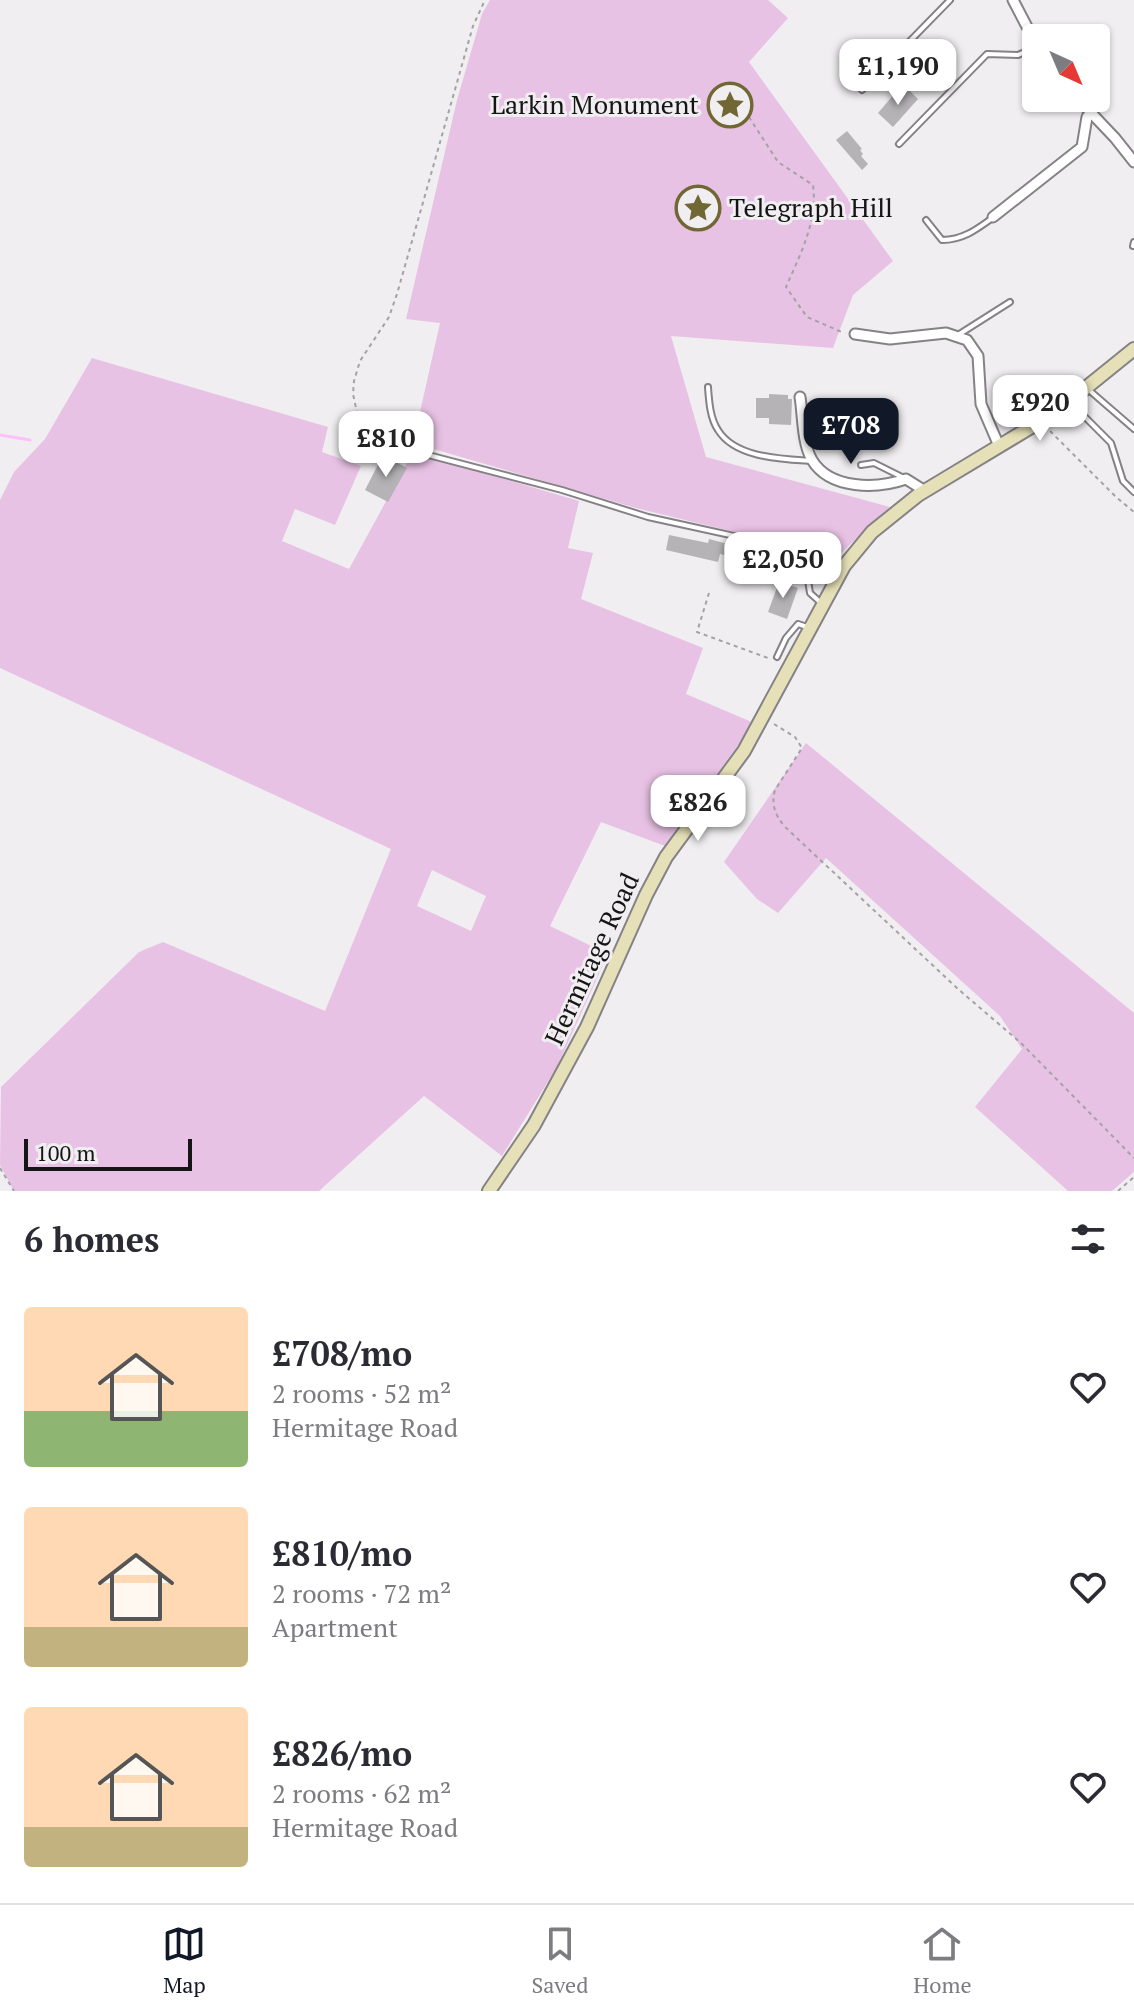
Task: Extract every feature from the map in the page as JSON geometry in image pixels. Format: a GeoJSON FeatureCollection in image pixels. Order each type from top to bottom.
{"type":"FeatureCollection","features":[{"type":"Feature","properties":{"kind":"street"},"geometry":{"type":"LineString","coordinates":[[1013,0],[1025,24]]}},
{"type":"Feature","properties":{"kind":"street"},"geometry":{"type":"LineString","coordinates":[[993,217],[1082,147],[1087,117],[1092,113],[1134,162]]}},
{"type":"Feature","properties":{"kind":"street"},"geometry":{"type":"LineString","coordinates":[[855,334],[890,339],[943,333],[967,340],[978,356],[981,404],[999,446]]}},
{"type":"Feature","properties":{"kind":"street","name":"Hermitage Road"},"geometry":{"type":"LineString","coordinates":[[489,1191],[534,1125],[587,1027],[666,857],[744,751],[844,566],[872,532],[925,491],[1069,402],[1134,349]]}},
{"type":"Feature","properties":{"kind":"street"},"geometry":{"type":"LineString","coordinates":[[800,397],[808,445],[814,461],[824,472],[841,481],[885,485],[906,479],[925,491]]}},
{"type":"Feature","properties":{"kind":"lane"},"geometry":{"type":"LineString","coordinates":[[862,90],[950,0]]}},
{"type":"Feature","properties":{"kind":"lane"},"geometry":{"type":"LineString","coordinates":[[899,144],[987,54],[1022,53]]}},
{"type":"Feature","properties":{"kind":"lane"},"geometry":{"type":"LineString","coordinates":[[926,220],[942,240],[950,240],[974,231],[993,217]]}},
{"type":"Feature","properties":{"kind":"lane"},"geometry":{"type":"LineString","coordinates":[[957,336],[1010,302]]}},
{"type":"Feature","properties":{"kind":"lane"},"geometry":{"type":"LineString","coordinates":[[708,387],[716,427],[726,442],[782,459],[814,461]]}},
{"type":"Feature","properties":{"kind":"lane"},"geometry":{"type":"LineString","coordinates":[[1087,388],[1134,429]]}},
{"type":"Feature","properties":{"kind":"lane"},"geometry":{"type":"LineString","coordinates":[[1069,402],[1111,443],[1123,481],[1134,492]]}},
{"type":"Feature","properties":{"kind":"lane"},"geometry":{"type":"LineString","coordinates":[[390,445],[562,490],[648,517],[780,546],[844,566]]}},
{"type":"Feature","properties":{"kind":"lane"},"geometry":{"type":"LineString","coordinates":[[861,465],[874,463],[906,479]]}},
{"type":"Feature","properties":{"kind":"lane"},"geometry":{"type":"LineString","coordinates":[[807,574],[810,593],[822,604]]}},
{"type":"Feature","properties":{"kind":"lane"},"geometry":{"type":"LineString","coordinates":[[777,657],[786,638],[798,624],[809,628]]}},
{"type":"Feature","properties":{"kind":"path"},"geometry":{"type":"LineString","coordinates":[[364,446],[353,394],[356,374],[362,358],[389,317],[397,294],[473,26],[485,0]]}},
{"type":"Feature","properties":{"kind":"path"},"geometry":{"type":"LineString","coordinates":[[736,108],[747,114],[778,162],[813,185],[815,200],[806,242],[786,287],[807,317],[843,333],[855,334]]}},
{"type":"Feature","properties":{"kind":"path"},"geometry":{"type":"LineString","coordinates":[[1041,421],[1134,512]]}},
{"type":"Feature","properties":{"kind":"path"},"geometry":{"type":"LineString","coordinates":[[709,593],[697,632],[768,658],[777,657]]}},
{"type":"Feature","properties":{"kind":"path"},"geometry":{"type":"LineString","coordinates":[[763,718],[795,737],[802,748],[773,797],[776,815],[784,826],[958,989],[1021,1043],[1134,1158]]}},
{"type":"Feature","properties":{"kind":"path"},"geometry":{"type":"LineString","coordinates":[[0,1168],[14,1191]]}},
{"type":"Feature","properties":{"kind":"path"},"geometry":{"type":"LineString","coordinates":[[1118,1191],[1134,1177]]}},
{"type":"Feature","properties":{"kind":"shaded area"},"geometry":{"type":"Polygon","coordinates":[[[490,0],[768,0],[788,18],[749,62],[893,261],[853,295],[833,348],[671,336],[706,457],[890,507],[837,557],[636,508],[413,443],[440,323],[406,319],[457,100],[482,14],[490,0]]]}},
{"type":"Feature","properties":{"kind":"shaded area"},"geometry":{"type":"Polygon","coordinates":[[[92,358],[328,427],[322,452],[361,466],[335,525],[295,509],[282,541],[349,569],[413,452],[579,501],[568,548],[593,553],[581,599],[703,648],[686,694],[754,723],[665,846],[601,822],[550,926],[608,954],[557,1067],[502,1156],[424,1096],[319,1191],[14,1191],[0,1165],[1,1087],[139,952],[163,942],[325,1011],[391,849],[0,668],[0,500],[14,472],[45,439],[92,358]],[[432,870],[417,906],[471,931],[486,896],[432,870]]]}},
{"type":"Feature","properties":{"kind":"shaded area"},"geometry":{"type":"Polygon","coordinates":[[[806,743],[1134,1013],[1134,1172],[1112,1191],[1068,1191],[975,1107],[1022,1049],[1000,1016],[826,858],[778,913],[757,899],[724,862],[806,743]]]}},
{"type":"Feature","properties":{"kind":"building"},"geometry":{"type":"Polygon","coordinates":[[[907,88],[918,99],[893,127],[878,113],[896,92],[900,95],[907,88]]]}},
{"type":"Feature","properties":{"kind":"building"},"geometry":{"type":"Polygon","coordinates":[[[847,131],[862,149],[861,156],[868,164],[862,170],[836,140],[847,131]]]}},
{"type":"Feature","properties":{"kind":"building"},"geometry":{"type":"Polygon","coordinates":[[[769,394],[788,395],[788,399],[792,399],[791,425],[769,424],[769,418],[756,418],[756,398],[769,398],[769,394]]]}},
{"type":"Feature","properties":{"kind":"building"},"geometry":{"type":"Polygon","coordinates":[[[383,455],[407,468],[388,502],[365,490],[383,455]]]}},
{"type":"Feature","properties":{"kind":"building"},"geometry":{"type":"Polygon","coordinates":[[[669,535],[708,543],[709,539],[739,547],[736,558],[720,554],[718,562],[666,550],[669,535]]]}},
{"type":"Feature","properties":{"kind":"building"},"geometry":{"type":"Polygon","coordinates":[[[779,582],[798,588],[787,619],[768,612],[779,582]]]}},
{"type":"Feature","properties":{"kind":"waterway"},"geometry":{"type":"LineString","coordinates":[[0,435],[30,440]]}},
{"type":"Feature","properties":{"kind":"place","name":"Larkin Monument"},"geometry":{"type":"Point","coordinates":[730,105]}},
{"type":"Feature","properties":{"kind":"place","name":"Telegraph Hill"},"geometry":{"type":"Point","coordinates":[698,208]}}]}
